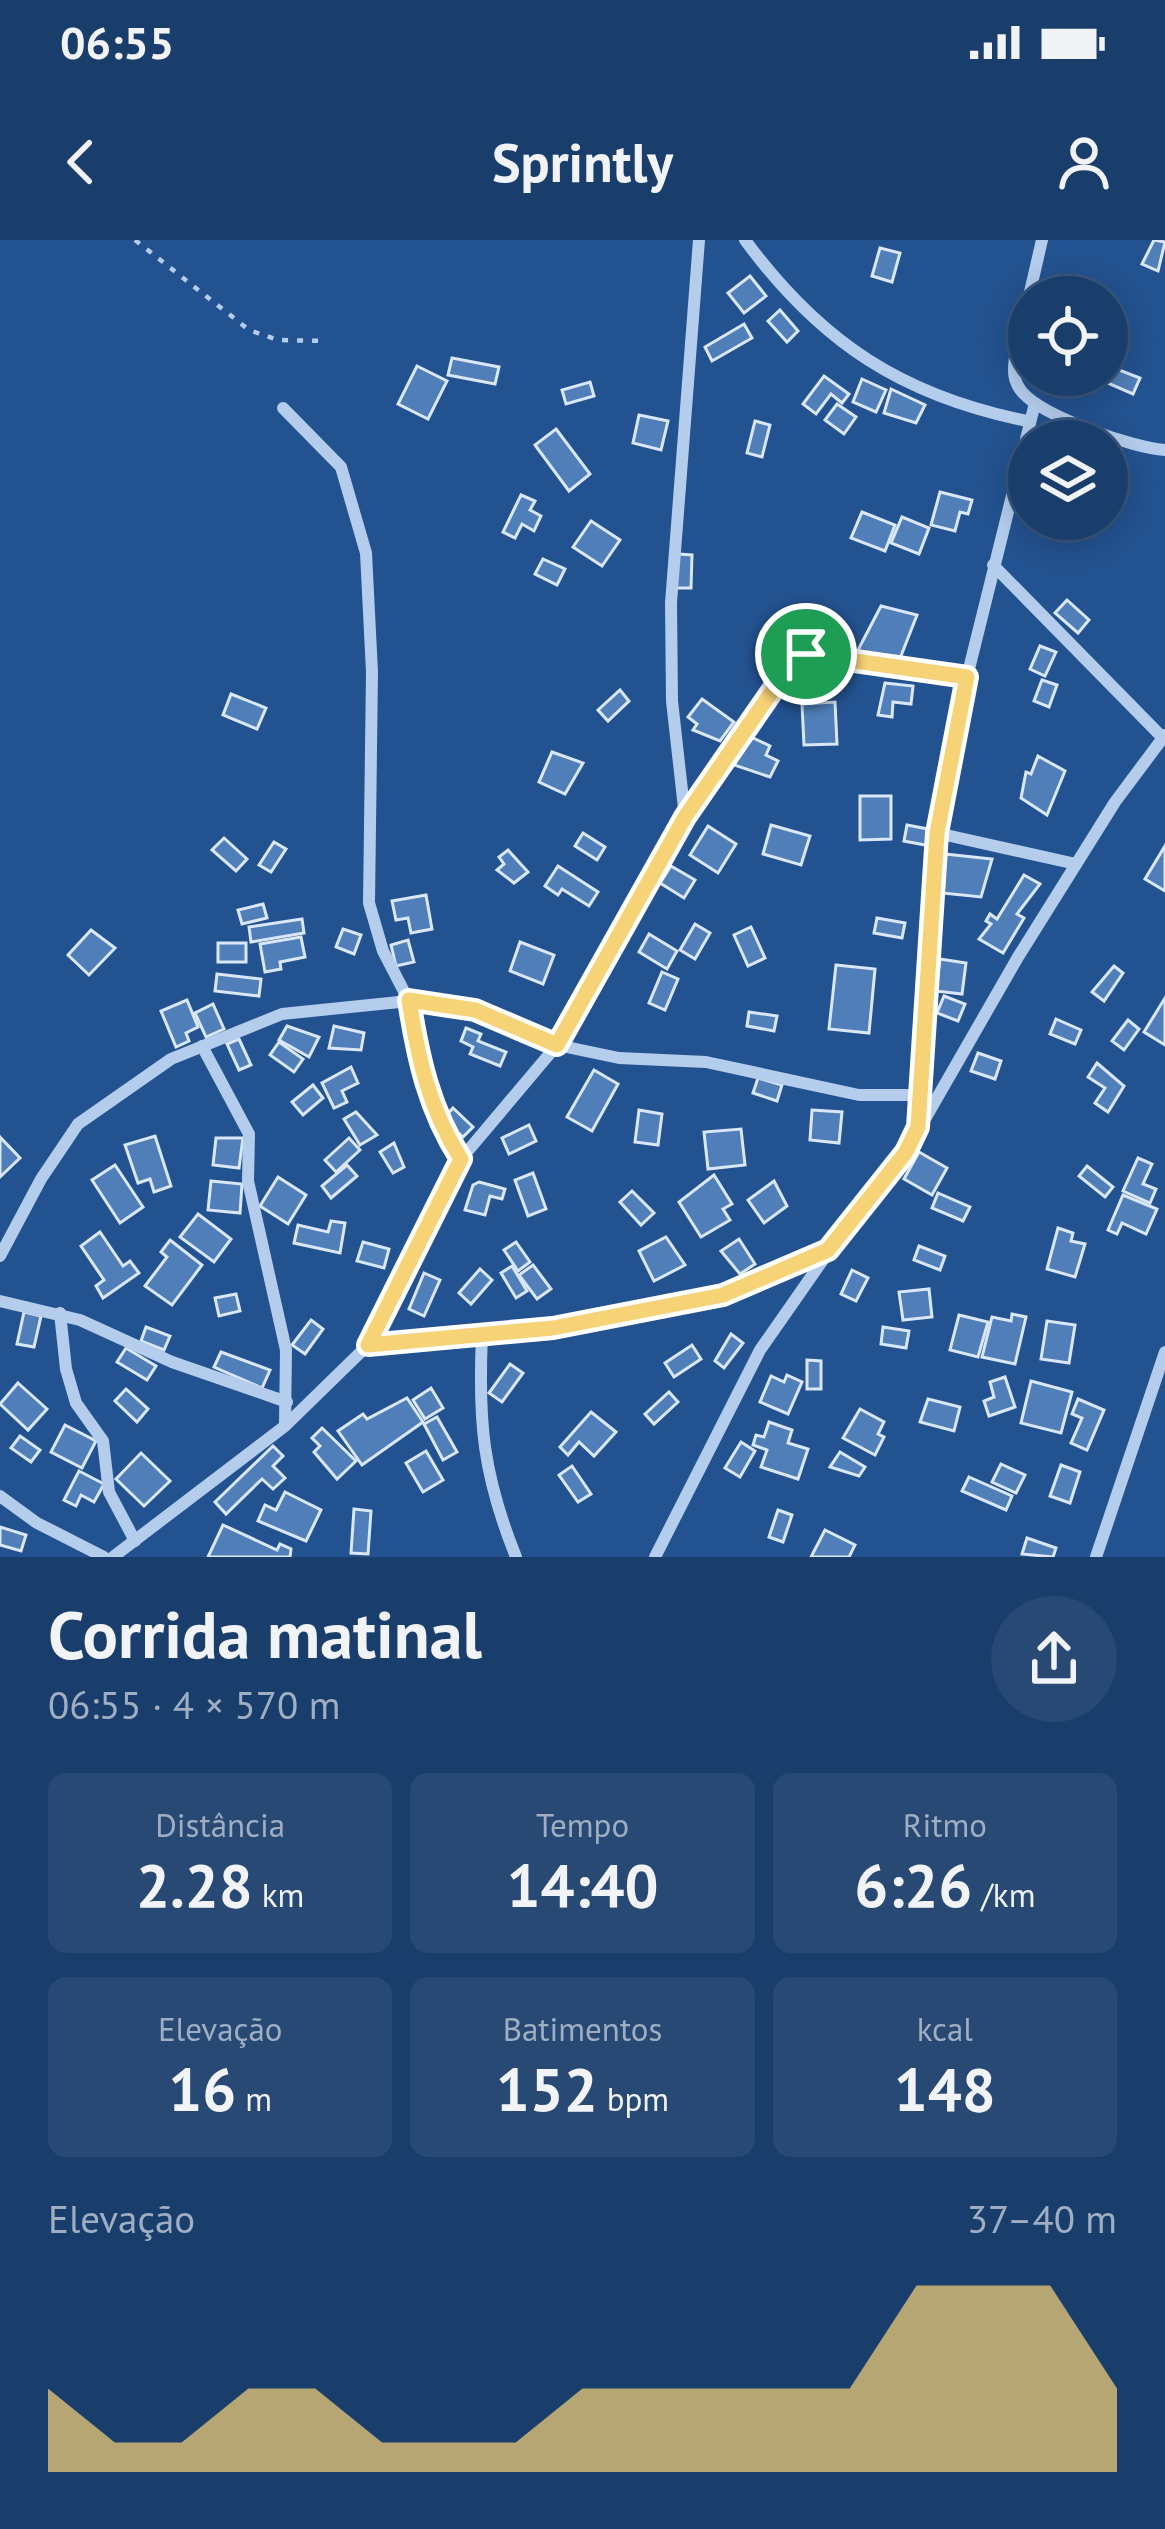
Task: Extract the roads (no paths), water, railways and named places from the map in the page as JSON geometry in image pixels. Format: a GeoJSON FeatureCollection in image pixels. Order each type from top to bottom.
{"type":"FeatureCollection","features":[{"type":"Feature","properties":{"kind":"street"},"geometry":{"type":"LineString","coordinates":[[685,817],[672,701],[671,603],[699,240]]}},
{"type":"Feature","properties":{"kind":"street"},"geometry":{"type":"LineString","coordinates":[[745,240],[766,268],[847,348],[888,376],[958,407],[1018,420]]}},
{"type":"Feature","properties":{"kind":"street"},"geometry":{"type":"LineString","coordinates":[[1042,240],[1013,374],[1020,390],[1035,403],[1113,437],[1165,450]]}},
{"type":"Feature","properties":{"kind":"street"},"geometry":{"type":"LineString","coordinates":[[1028,420],[1035,403]]}},
{"type":"Feature","properties":{"kind":"street"},"geometry":{"type":"LineString","coordinates":[[284,408],[341,467],[366,553],[372,672],[369,903],[383,951],[409,1000],[420,1070],[443,1131],[461,1159]]}},
{"type":"Feature","properties":{"kind":"street"},"geometry":{"type":"LineString","coordinates":[[918,1127],[937,833],[1008,502]]}},
{"type":"Feature","properties":{"kind":"street"},"geometry":{"type":"LineString","coordinates":[[655,1557],[760,1350],[828,1250],[906,1152],[1076,864],[1164,736],[993,565]]}},
{"type":"Feature","properties":{"kind":"street"},"geometry":{"type":"LineString","coordinates":[[113,1557],[285,1426],[368,1345],[461,1159],[557,1045],[685,817],[800,655],[967,677]]}},
{"type":"Feature","properties":{"kind":"street"},"geometry":{"type":"LineString","coordinates":[[937,833],[1076,864]]}},
{"type":"Feature","properties":{"kind":"street"},"geometry":{"type":"LineString","coordinates":[[0,1256],[78,1124],[171,1059],[282,1014],[409,1000],[475,1010],[557,1045],[658,1063],[706,1062],[859,1095],[919,1095]]}},
{"type":"Feature","properties":{"kind":"street"},"geometry":{"type":"LineString","coordinates":[[202,1046],[249,1134],[248,1181],[286,1350],[285,1426]]}},
{"type":"Feature","properties":{"kind":"street"},"geometry":{"type":"LineString","coordinates":[[368,1345],[553,1328],[723,1295],[828,1250]]}},
{"type":"Feature","properties":{"kind":"street"},"geometry":{"type":"LineString","coordinates":[[0,1301],[60,1313],[172,1362],[287,1402]]}},
{"type":"Feature","properties":{"kind":"street"},"geometry":{"type":"LineString","coordinates":[[60,1313],[66,1370],[76,1403],[103,1441],[109,1492],[135,1541]]}},
{"type":"Feature","properties":{"kind":"street"},"geometry":{"type":"LineString","coordinates":[[482,1335],[478,1417],[484,1465],[516,1557]]}},
{"type":"Feature","properties":{"kind":"street"},"geometry":{"type":"LineString","coordinates":[[1096,1557],[1165,1352]]}},
{"type":"Feature","properties":{"kind":"street"},"geometry":{"type":"LineString","coordinates":[[0,1496],[37,1523],[104,1557]]}}]}
